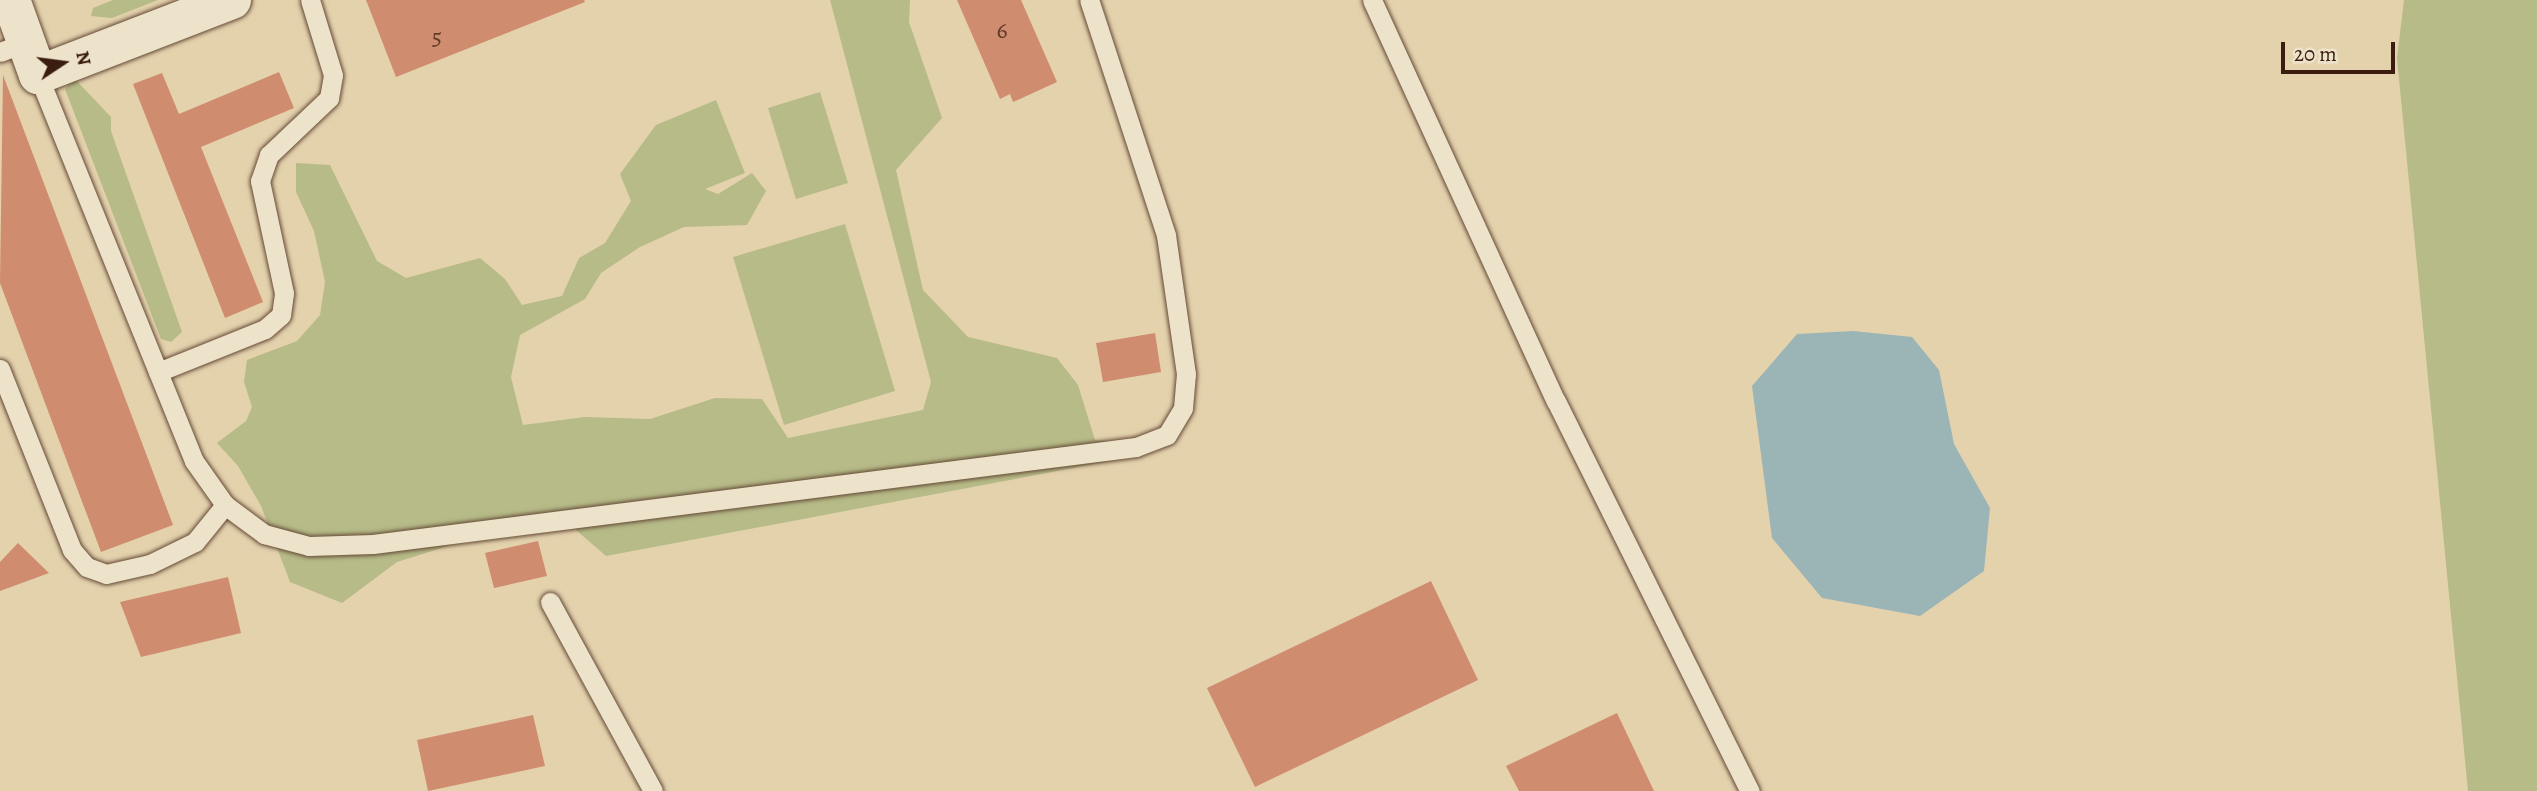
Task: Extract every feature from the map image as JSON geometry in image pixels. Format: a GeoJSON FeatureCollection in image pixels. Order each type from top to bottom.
{"type":"FeatureCollection","features":[{"type":"Feature","properties":{"kind":"street"},"geometry":{"type":"LineString","coordinates":[[11,0],[21,57],[232,0]]}},
{"type":"Feature","properties":{"kind":"lane"},"geometry":{"type":"LineString","coordinates":[[158,372],[265,329],[281,315],[284,293],[261,181],[269,155],[329,98],[333,75],[310,0]]}},
{"type":"Feature","properties":{"kind":"lane"},"geometry":{"type":"LineString","coordinates":[[21,57],[194,461],[225,505],[275,537],[309,546],[373,544],[1136,447],[1167,435],[1183,408],[1186,374],[1166,235],[1089,0]]}},
{"type":"Feature","properties":{"kind":"lane"},"geometry":{"type":"LineString","coordinates":[[1372,0],[1556,401],[1750,791]]}},
{"type":"Feature","properties":{"kind":"lane"},"geometry":{"type":"LineString","coordinates":[[0,369],[72,550],[87,567],[106,574],[150,564],[195,542],[225,505]]}},
{"type":"Feature","properties":{"kind":"lane"},"geometry":{"type":"LineString","coordinates":[[550,602],[653,791]]}},
{"type":"Feature","properties":{"kind":"green space"},"geometry":{"type":"Polygon","coordinates":[[[113,0],[158,0],[112,18],[91,16],[93,8],[113,0]]]}},
{"type":"Feature","properties":{"kind":"green space"},"geometry":{"type":"Polygon","coordinates":[[[830,0],[910,0],[909,22],[942,118],[896,170],[923,290],[968,337],[1057,358],[1078,385],[1095,440],[1119,442],[1111,461],[606,556],[569,524],[473,538],[397,562],[342,603],[290,582],[261,506],[238,466],[217,443],[246,421],[252,407],[244,382],[247,360],[297,341],[320,315],[325,282],[314,231],[296,192],[296,163],[330,165],[377,261],[406,278],[480,258],[505,279],[522,305],[562,296],[579,258],[605,243],[631,201],[620,174],[656,125],[716,100],[745,173],[705,189],[718,194],[752,173],[766,191],[747,225],[684,227],[640,247],[601,273],[585,299],[520,335],[511,377],[523,425],[585,417],[650,419],[715,398],[762,399],[788,438],[923,410],[931,382],[830,0]]]}},
{"type":"Feature","properties":{"kind":"green space"},"geometry":{"type":"Polygon","coordinates":[[[2404,0],[2537,0],[2537,791],[2468,791],[2397,58],[2404,0]]]}},
{"type":"Feature","properties":{"kind":"green space"},"geometry":{"type":"Polygon","coordinates":[[[74,78],[111,117],[111,131],[182,332],[171,342],[161,339],[65,89],[74,78]]]}},
{"type":"Feature","properties":{"kind":"green space"},"geometry":{"type":"Polygon","coordinates":[[[820,92],[848,183],[796,199],[768,108],[820,92]]]}},
{"type":"Feature","properties":{"kind":"green space"},"geometry":{"type":"Polygon","coordinates":[[[845,224],[895,391],[784,425],[733,257],[845,224]]]}},
{"type":"Feature","properties":{"kind":"water"},"geometry":{"type":"Polygon","coordinates":[[[1853,331],[1912,337],[1939,370],[1954,444],[1990,508],[1984,571],[1920,616],[1822,598],[1772,538],[1752,386],[1797,334],[1853,331]]]}},
{"type":"Feature","properties":{"kind":"building"},"geometry":{"type":"Polygon","coordinates":[[[366,0],[584,0],[585,2],[396,77],[366,0]]]}},
{"type":"Feature","properties":{"kind":"building"},"geometry":{"type":"Polygon","coordinates":[[[957,0],[1021,0],[1057,82],[1013,102],[1010,94],[1000,99],[957,0]]]}},
{"type":"Feature","properties":{"kind":"building"},"geometry":{"type":"Polygon","coordinates":[[[279,72],[294,108],[201,147],[263,302],[225,318],[133,84],[162,73],[179,114],[279,72]]]}},
{"type":"Feature","properties":{"kind":"building"},"geometry":{"type":"Polygon","coordinates":[[[3,75],[173,525],[101,552],[0,283],[3,75]]]}},
{"type":"Feature","properties":{"kind":"building"},"geometry":{"type":"Polygon","coordinates":[[[1155,333],[1161,372],[1103,382],[1096,343],[1155,333]]]}},
{"type":"Feature","properties":{"kind":"building"},"geometry":{"type":"Polygon","coordinates":[[[538,541],[547,576],[494,588],[485,553],[538,541]]]}},
{"type":"Feature","properties":{"kind":"building"},"geometry":{"type":"Polygon","coordinates":[[[18,543],[49,573],[0,591],[0,562],[18,543]]]}},
{"type":"Feature","properties":{"kind":"building"},"geometry":{"type":"Polygon","coordinates":[[[228,577],[241,633],[141,657],[120,602],[228,577]]]}},
{"type":"Feature","properties":{"kind":"building"},"geometry":{"type":"Polygon","coordinates":[[[1431,581],[1478,680],[1255,787],[1207,688],[1431,581]]]}},
{"type":"Feature","properties":{"kind":"building"},"geometry":{"type":"Polygon","coordinates":[[[1617,713],[1654,791],[1519,791],[1506,766],[1617,713]]]}},
{"type":"Feature","properties":{"kind":"building"},"geometry":{"type":"Polygon","coordinates":[[[533,715],[545,766],[428,791],[417,740],[533,715]]]}}]}
